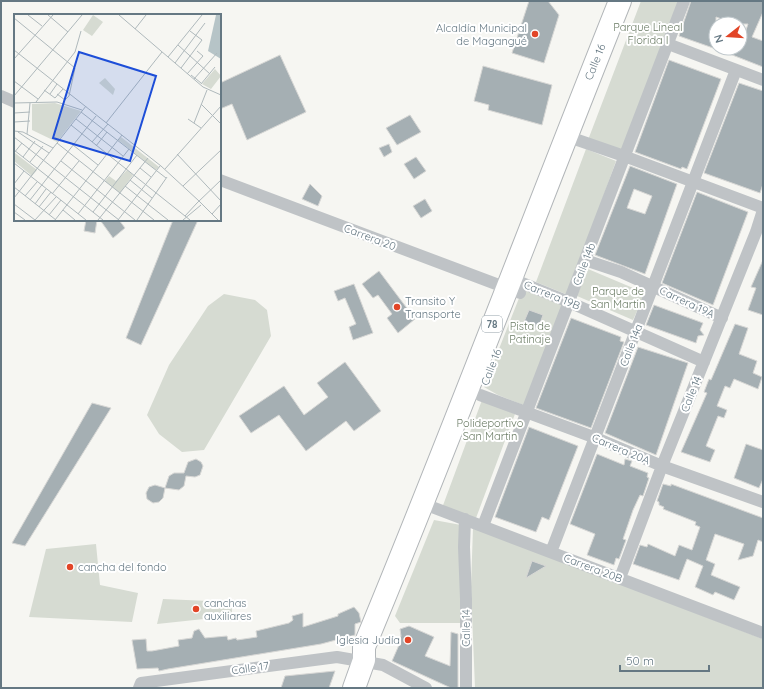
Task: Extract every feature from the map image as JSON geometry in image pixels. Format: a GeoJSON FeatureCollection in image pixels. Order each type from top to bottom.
{"type":"FeatureCollection","features":[{"type":"Feature","properties":{"kind":"highway","name":"Calle 16"},"geometry":{"type":"LineString","coordinates":[[430,506],[572,138],[620,1]]}},
{"type":"Feature","properties":{"kind":"highway","name":"Calle 16"},"geometry":{"type":"LineString","coordinates":[[572,138],[635,1]]}},
{"type":"Feature","properties":{"kind":"highway","name":"Calle 16"},"geometry":{"type":"LineString","coordinates":[[354,688],[364,660],[364,647],[480,395],[515,286]]}},
{"type":"Feature","properties":{"kind":"street","name":"Calle 14b"},"geometry":{"type":"LineString","coordinates":[[483,526],[684,1]]}},
{"type":"Feature","properties":{"kind":"street"},"geometry":{"type":"LineString","coordinates":[[668,44],[763,80]]}},
{"type":"Feature","properties":{"kind":"street","name":"Calle 14a"},"geometry":{"type":"LineString","coordinates":[[551,552],[654,287],[736,70]]}},
{"type":"Feature","properties":{"kind":"street"},"geometry":{"type":"LineString","coordinates":[[1,96],[14,102]]}},
{"type":"Feature","properties":{"kind":"street"},"geometry":{"type":"LineString","coordinates":[[572,138],[694,182],[763,209]]}},
{"type":"Feature","properties":{"kind":"street","name":"Carrera 20"},"geometry":{"type":"LineString","coordinates":[[221,180],[515,286]]}},
{"type":"Feature","properties":{"kind":"street","name":"Calle 14"},"geometry":{"type":"LineString","coordinates":[[620,578],[662,466],[722,318],[763,209]]}},
{"type":"Feature","properties":{"kind":"street","name":"Carrera 19A"},"geometry":{"type":"LineString","coordinates":[[585,260],[621,272],[722,318]]}},
{"type":"Feature","properties":{"kind":"street","name":"Carrera 19B"},"geometry":{"type":"LineString","coordinates":[[515,286],[569,302],[704,362]]}},
{"type":"Feature","properties":{"kind":"street","name":"Carrera 20A"},"geometry":{"type":"LineString","coordinates":[[480,395],[596,438],[662,466],[763,502]]}},
{"type":"Feature","properties":{"kind":"street","name":"Carrera 20B"},"geometry":{"type":"LineString","coordinates":[[430,506],[763,633]]}},
{"type":"Feature","properties":{"kind":"street","name":"Calle 14"},"geometry":{"type":"LineString","coordinates":[[465,519],[466,688]]}},
{"type":"Feature","properties":{"kind":"street","name":"Calle 17"},"geometry":{"type":"LineString","coordinates":[[139,688],[141,683],[337,657],[364,660]]}},
{"type":"Feature","properties":{"kind":"street"},"geometry":{"type":"LineString","coordinates":[[364,660],[383,665],[426,688]]}},
{"type":"Feature","properties":{"kind":"green space","name":"Parque Lineal Florida I"},"geometry":{"type":"Polygon","coordinates":[[[641,1],[680,1],[622,151],[588,140],[641,1]]]}},
{"type":"Feature","properties":{"kind":"green space"},"geometry":{"type":"Polygon","coordinates":[[[586,149],[616,161],[568,295],[536,282],[586,149]]]}},
{"type":"Feature","properties":{"kind":"green space","name":"Parque de San Martin"},"geometry":{"type":"Polygon","coordinates":[[[588,269],[645,293],[633,320],[577,296],[588,269]]]}},
{"type":"Feature","properties":{"kind":"green space","name":"Pista de Patinaje"},"geometry":{"type":"Polygon","coordinates":[[[523,288],[566,305],[526,406],[498,395],[484,387],[523,288]]]}},
{"type":"Feature","properties":{"kind":"green space"},"geometry":{"type":"Polygon","coordinates":[[[224,294],[255,300],[267,310],[271,336],[204,450],[182,452],[159,434],[147,415],[169,365],[208,306],[224,294]]]}},
{"type":"Feature","properties":{"kind":"green space","name":"Polideportivo San Martin"},"geometry":{"type":"Polygon","coordinates":[[[482,400],[515,414],[476,518],[442,508],[482,400]]]}},
{"type":"Feature","properties":{"kind":"green space"},"geometry":{"type":"Polygon","coordinates":[[[434,520],[461,525],[462,623],[400,623],[395,616],[434,520]]]}},
{"type":"Feature","properties":{"kind":"green space"},"geometry":{"type":"Polygon","coordinates":[[[473,527],[763,639],[763,688],[475,688],[471,587],[473,527]]]}},
{"type":"Feature","properties":{"kind":"green space","name":"cancha del fondo"},"geometry":{"type":"Polygon","coordinates":[[[96,544],[100,585],[138,593],[132,622],[29,617],[46,549],[96,544]]]}},
{"type":"Feature","properties":{"kind":"green space","name":"canchas auxiliares"},"geometry":{"type":"Polygon","coordinates":[[[163,599],[232,602],[232,616],[157,624],[163,599]]]}},
{"type":"Feature","properties":{"kind":"building","name":"Alcaldía Municipal de Magangué"},"geometry":{"type":"Polygon","coordinates":[[[529,1],[548,1],[559,15],[544,63],[512,53],[529,1]]]}},
{"type":"Feature","properties":{"kind":"building"},"geometry":{"type":"Polygon","coordinates":[[[691,1],[763,1],[763,12],[752,37],[763,41],[763,67],[735,56],[748,56],[748,16],[708,16],[708,46],[679,36],[691,1]]]}},
{"type":"Feature","properties":{"kind":"building"},"geometry":{"type":"Polygon","coordinates":[[[280,55],[306,112],[247,140],[232,104],[221,109],[221,83],[280,55]]]}},
{"type":"Feature","properties":{"kind":"building"},"geometry":{"type":"Polygon","coordinates":[[[669,60],[721,79],[687,169],[682,167],[681,169],[635,152],[669,60]]]}},
{"type":"Feature","properties":{"kind":"building"},"geometry":{"type":"Polygon","coordinates":[[[483,66],[552,85],[542,125],[488,110],[489,105],[474,101],[483,66]]]}},
{"type":"Feature","properties":{"kind":"building"},"geometry":{"type":"Polygon","coordinates":[[[739,83],[763,91],[763,184],[760,193],[704,173],[739,83]]]}},
{"type":"Feature","properties":{"kind":"building"},"geometry":{"type":"Polygon","coordinates":[[[410,115],[421,132],[397,145],[386,128],[410,115]]]}},
{"type":"Feature","properties":{"kind":"building"},"geometry":{"type":"Polygon","coordinates":[[[389,144],[392,152],[384,157],[379,148],[389,144]]]}},
{"type":"Feature","properties":{"kind":"building"},"geometry":{"type":"Polygon","coordinates":[[[416,157],[426,171],[414,179],[404,164],[416,157]]]}},
{"type":"Feature","properties":{"kind":"building"},"geometry":{"type":"Polygon","coordinates":[[[630,166],[677,184],[645,274],[595,255],[630,166]],[[634,189],[627,208],[645,214],[652,196],[634,189]]]}},
{"type":"Feature","properties":{"kind":"building"},"geometry":{"type":"Polygon","coordinates":[[[310,184],[322,196],[318,206],[302,199],[310,184]]]}},
{"type":"Feature","properties":{"kind":"building"},"geometry":{"type":"Polygon","coordinates":[[[697,192],[748,212],[713,305],[662,283],[697,192]]]}},
{"type":"Feature","properties":{"kind":"building"},"geometry":{"type":"Polygon","coordinates":[[[425,199],[432,211],[421,218],[413,206],[425,199]]]}},
{"type":"Feature","properties":{"kind":"building"},"geometry":{"type":"Polygon","coordinates":[[[86,221],[97,221],[95,233],[84,231],[86,221]]]}},
{"type":"Feature","properties":{"kind":"building"},"geometry":{"type":"Polygon","coordinates":[[[101,221],[120,221],[125,228],[113,238],[101,221]]]}},
{"type":"Feature","properties":{"kind":"building"},"geometry":{"type":"Polygon","coordinates":[[[173,221],[198,221],[141,345],[126,338],[173,221]]]}},
{"type":"Feature","properties":{"kind":"building"},"geometry":{"type":"Polygon","coordinates":[[[763,260],[763,315],[748,310],[756,288],[751,287],[763,260]]]}},
{"type":"Feature","properties":{"kind":"building","name":"Transito Y Transporte"},"geometry":{"type":"Polygon","coordinates":[[[379,271],[415,319],[398,333],[387,318],[392,314],[378,295],[373,298],[362,284],[379,271]]]}},
{"type":"Feature","properties":{"kind":"building"},"geometry":{"type":"Polygon","coordinates":[[[354,284],[373,333],[353,340],[349,327],[356,324],[345,298],[338,301],[334,291],[354,284]]]}},
{"type":"Feature","properties":{"kind":"building"},"geometry":{"type":"Polygon","coordinates":[[[654,305],[703,323],[700,330],[704,335],[698,336],[696,343],[646,325],[654,305]]]}},
{"type":"Feature","properties":{"kind":"building"},"geometry":{"type":"Polygon","coordinates":[[[529,310],[543,315],[538,329],[523,324],[529,310]]]}},
{"type":"Feature","properties":{"kind":"building"},"geometry":{"type":"Polygon","coordinates":[[[571,318],[621,337],[620,341],[624,342],[591,428],[536,408],[571,318]]]}},
{"type":"Feature","properties":{"kind":"building"},"geometry":{"type":"Polygon","coordinates":[[[735,324],[748,328],[739,354],[757,361],[753,373],[762,377],[758,389],[734,379],[730,388],[725,386],[717,406],[727,410],[724,418],[718,416],[706,446],[715,450],[710,462],[681,452],[707,393],[704,392],[709,379],[711,380],[735,324]]]}},
{"type":"Feature","properties":{"kind":"building"},"geometry":{"type":"Polygon","coordinates":[[[638,347],[688,363],[656,455],[605,433],[638,347]]]}},
{"type":"Feature","properties":{"kind":"building"},"geometry":{"type":"Polygon","coordinates":[[[345,362],[381,411],[354,431],[346,421],[306,451],[279,415],[251,433],[239,416],[284,386],[304,415],[328,397],[317,383],[345,362]]]}},
{"type":"Feature","properties":{"kind":"building"},"geometry":{"type":"Polygon","coordinates":[[[92,403],[111,408],[25,546],[12,543],[92,403]]]}},
{"type":"Feature","properties":{"kind":"building"},"geometry":{"type":"Polygon","coordinates":[[[529,427],[578,446],[549,520],[542,517],[536,532],[495,517],[529,427]]]}},
{"type":"Feature","properties":{"kind":"building"},"geometry":{"type":"Polygon","coordinates":[[[746,444],[763,450],[763,479],[759,488],[734,478],[746,444]]]}},
{"type":"Feature","properties":{"kind":"building"},"geometry":{"type":"Polygon","coordinates":[[[597,454],[624,465],[625,459],[632,461],[630,466],[648,473],[647,477],[649,478],[643,496],[640,495],[633,510],[623,539],[626,540],[619,559],[616,558],[614,565],[587,555],[595,534],[570,524],[597,454]]]}},
{"type":"Feature","properties":{"kind":"building"},"geometry":{"type":"Polygon","coordinates":[[[196,459],[201,462],[203,466],[200,475],[195,477],[186,476],[184,486],[179,490],[165,488],[169,476],[174,473],[184,473],[188,462],[196,459]]]}},
{"type":"Feature","properties":{"kind":"building"},"geometry":{"type":"Polygon","coordinates":[[[663,484],[671,486],[671,484],[763,518],[763,542],[758,540],[753,556],[738,560],[744,544],[715,534],[706,560],[715,564],[711,575],[740,587],[734,600],[715,592],[713,595],[695,587],[703,566],[687,559],[679,580],[633,564],[640,545],[647,547],[648,544],[675,556],[679,545],[692,550],[700,527],[695,525],[696,522],[663,509],[664,507],[659,505],[659,502],[657,501],[663,484]]]}},
{"type":"Feature","properties":{"kind":"building"},"geometry":{"type":"Polygon","coordinates":[[[155,485],[165,488],[163,498],[159,502],[153,503],[147,499],[146,493],[149,487],[155,485]]]}},
{"type":"Feature","properties":{"kind":"building"},"geometry":{"type":"Polygon","coordinates":[[[532,561],[546,566],[526,578],[532,561]]]}},
{"type":"Feature","properties":{"kind":"building"},"geometry":{"type":"Polygon","coordinates":[[[354,607],[359,613],[361,622],[355,624],[355,635],[321,644],[159,671],[158,668],[137,669],[132,640],[146,639],[147,651],[152,651],[179,646],[178,640],[192,638],[194,631],[199,629],[205,638],[227,636],[228,640],[236,638],[237,640],[257,637],[256,631],[289,623],[293,620],[292,616],[303,613],[303,627],[338,616],[338,614],[354,607]]]}},
{"type":"Feature","properties":{"kind":"building"},"geometry":{"type":"Polygon","coordinates":[[[409,626],[434,637],[425,656],[450,666],[451,632],[458,634],[458,688],[451,688],[392,661],[399,645],[397,644],[401,636],[400,629],[409,626]]]}},
{"type":"Feature","properties":{"kind":"building"},"geometry":{"type":"Polygon","coordinates":[[[335,671],[329,688],[281,688],[285,676],[335,671]]]}},
{"type":"Feature","properties":{"kind":"place","name":"Alcaldía Municipal de Magangué"},"geometry":{"type":"Point","coordinates":[535,34]}},
{"type":"Feature","properties":{"kind":"place","name":"Transito Y Transporte"},"geometry":{"type":"Point","coordinates":[397,307]}},
{"type":"Feature","properties":{"kind":"place","name":"cancha del fondo"},"geometry":{"type":"Point","coordinates":[70,567]}},
{"type":"Feature","properties":{"kind":"place","name":"canchas auxiliares"},"geometry":{"type":"Point","coordinates":[196,609]}},
{"type":"Feature","properties":{"kind":"place","name":"Iglesia Judía"},"geometry":{"type":"Point","coordinates":[408,640]}}]}
